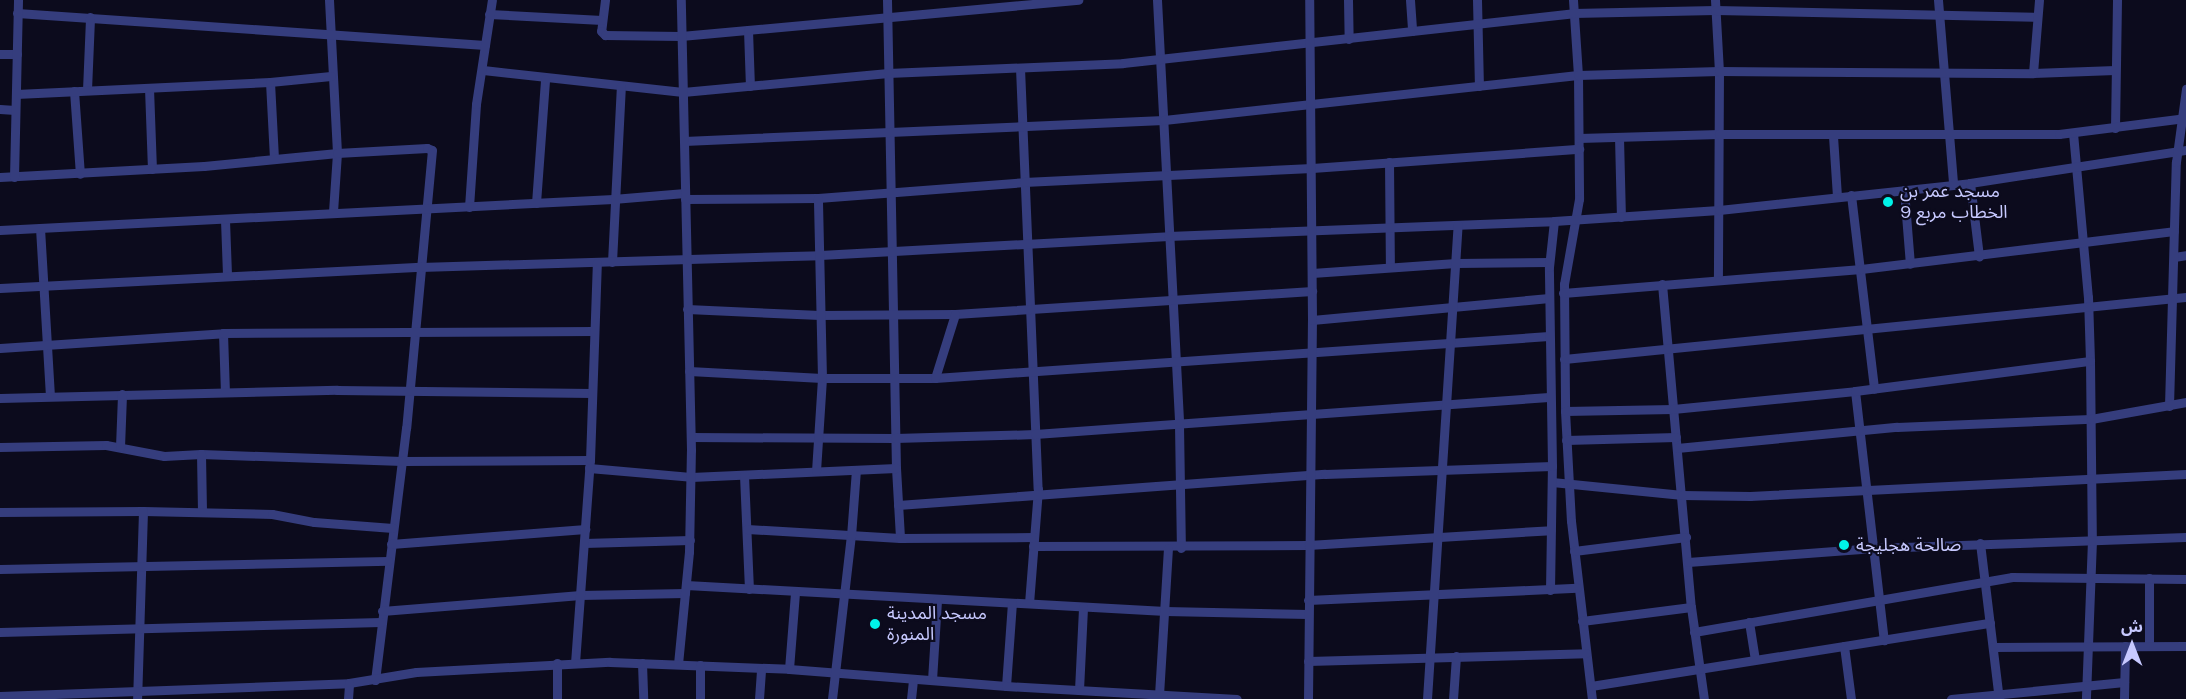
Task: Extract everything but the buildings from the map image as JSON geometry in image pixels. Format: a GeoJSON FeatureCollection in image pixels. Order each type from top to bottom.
{"type":"FeatureCollection","features":[{"type":"Feature","properties":{"kind":"street"},"geometry":{"type":"LineString","coordinates":[[14,177],[18,0]]}},
{"type":"Feature","properties":{"kind":"street"},"geometry":{"type":"LineString","coordinates":[[329,0],[331,76],[337,153],[333,212]]}},
{"type":"Feature","properties":{"kind":"street"},"geometry":{"type":"LineString","coordinates":[[469,207],[476,104],[492,0]]}},
{"type":"Feature","properties":{"kind":"street"},"geometry":{"type":"LineString","coordinates":[[605,0],[601,31],[605,35],[681,36],[887,17],[1003,3],[1078,0]]}},
{"type":"Feature","properties":{"kind":"street"},"geometry":{"type":"LineString","coordinates":[[678,664],[690,540],[691,477],[681,0]]}},
{"type":"Feature","properties":{"kind":"street"},"geometry":{"type":"LineString","coordinates":[[887,0],[892,315],[900,538]]}},
{"type":"Feature","properties":{"kind":"street"},"geometry":{"type":"LineString","coordinates":[[1157,0],[1179,425],[1181,548]]}},
{"type":"Feature","properties":{"kind":"street"},"geometry":{"type":"LineString","coordinates":[[1308,699],[1312,352],[1310,0]]}},
{"type":"Feature","properties":{"kind":"street"},"geometry":{"type":"LineString","coordinates":[[1348,0],[1349,39]]}},
{"type":"Feature","properties":{"kind":"street"},"geometry":{"type":"LineString","coordinates":[[1410,0],[1412,31]]}},
{"type":"Feature","properties":{"kind":"street"},"geometry":{"type":"LineString","coordinates":[[1477,0],[1479,86]]}},
{"type":"Feature","properties":{"kind":"street"},"geometry":{"type":"LineString","coordinates":[[1573,0],[1578,75],[1579,199],[1566,262],[1563,293],[1564,375],[1568,484],[1577,588],[1592,699]]}},
{"type":"Feature","properties":{"kind":"street"},"geometry":{"type":"LineString","coordinates":[[1938,0],[1953,184]]}},
{"type":"Feature","properties":{"kind":"street"},"geometry":{"type":"LineString","coordinates":[[2033,73],[2039,0]]}},
{"type":"Feature","properties":{"kind":"street"},"geometry":{"type":"LineString","coordinates":[[2115,128],[2117,0]]}},
{"type":"Feature","properties":{"kind":"street"},"geometry":{"type":"LineString","coordinates":[[1715,5],[1719,71],[1718,280]]}},
{"type":"Feature","properties":{"kind":"street"},"geometry":{"type":"LineString","coordinates":[[483,70],[683,92],[888,73],[1090,66],[1573,13],[1715,5],[1939,16],[2037,17]]}},
{"type":"Feature","properties":{"kind":"street"},"geometry":{"type":"LineString","coordinates":[[17,13],[485,45]]}},
{"type":"Feature","properties":{"kind":"street"},"geometry":{"type":"LineString","coordinates":[[489,14],[602,20]]}},
{"type":"Feature","properties":{"kind":"street"},"geometry":{"type":"LineString","coordinates":[[87,90],[90,17]]}},
{"type":"Feature","properties":{"kind":"street"},"geometry":{"type":"LineString","coordinates":[[748,30],[750,86]]}},
{"type":"Feature","properties":{"kind":"street"},"geometry":{"type":"LineString","coordinates":[[0,54],[17,54]]}},
{"type":"Feature","properties":{"kind":"street"},"geometry":{"type":"LineString","coordinates":[[1020,68],[1038,495],[1029,603]]}},
{"type":"Feature","properties":{"kind":"street"},"geometry":{"type":"LineString","coordinates":[[684,141],[889,134],[1164,120],[1578,75],[1719,71],[1944,75],[2115,70]]}},
{"type":"Feature","properties":{"kind":"street"},"geometry":{"type":"LineString","coordinates":[[16,94],[270,82],[331,76]]}},
{"type":"Feature","properties":{"kind":"street"},"geometry":{"type":"LineString","coordinates":[[536,203],[545,78]]}},
{"type":"Feature","properties":{"kind":"street"},"geometry":{"type":"LineString","coordinates":[[270,82],[273,159]]}},
{"type":"Feature","properties":{"kind":"street"},"geometry":{"type":"LineString","coordinates":[[612,262],[613,200],[621,86]]}},
{"type":"Feature","properties":{"kind":"street"},"geometry":{"type":"LineString","coordinates":[[149,88],[152,170]]}},
{"type":"Feature","properties":{"kind":"street"},"geometry":{"type":"LineString","coordinates":[[2169,406],[2176,189],[2182,151],[2186,89]]}},
{"type":"Feature","properties":{"kind":"street"},"geometry":{"type":"LineString","coordinates":[[74,91],[80,174]]}},
{"type":"Feature","properties":{"kind":"street"},"geometry":{"type":"LineString","coordinates":[[0,110],[15,110]]}},
{"type":"Feature","properties":{"kind":"street"},"geometry":{"type":"LineString","coordinates":[[1579,138],[1719,134],[1949,136],[2073,133],[2184,119]]}},
{"type":"Feature","properties":{"kind":"street"},"geometry":{"type":"LineString","coordinates":[[2073,133],[2088,305],[2090,362],[2092,540],[2086,699]]}},
{"type":"Feature","properties":{"kind":"street"},"geometry":{"type":"LineString","coordinates":[[1833,136],[1837,197]]}},
{"type":"Feature","properties":{"kind":"street"},"geometry":{"type":"LineString","coordinates":[[1619,137],[1621,217]]}},
{"type":"Feature","properties":{"kind":"street"},"geometry":{"type":"LineString","coordinates":[[0,177],[152,170],[337,153],[427,148],[432,150],[402,461],[375,680]]}},
{"type":"Feature","properties":{"kind":"street"},"geometry":{"type":"LineString","coordinates":[[0,230],[685,196],[818,198],[1024,182],[1312,168],[1579,149]]}},
{"type":"Feature","properties":{"kind":"street"},"geometry":{"type":"LineString","coordinates":[[0,288],[227,275],[820,255],[1027,242],[1621,217],[1719,210],[1971,183],[2182,151]]}},
{"type":"Feature","properties":{"kind":"street"},"geometry":{"type":"LineString","coordinates":[[1389,162],[1390,267]]}},
{"type":"Feature","properties":{"kind":"street"},"geometry":{"type":"LineString","coordinates":[[1971,183],[1980,256]]}},
{"type":"Feature","properties":{"kind":"street"},"geometry":{"type":"LineString","coordinates":[[2176,189],[2186,188]]}},
{"type":"Feature","properties":{"kind":"street"},"geometry":{"type":"LineString","coordinates":[[1904,189],[1910,264]]}},
{"type":"Feature","properties":{"kind":"street"},"geometry":{"type":"LineString","coordinates":[[1851,195],[1874,389]]}},
{"type":"Feature","properties":{"kind":"street"},"geometry":{"type":"LineString","coordinates":[[816,471],[822,378],[818,198]]}},
{"type":"Feature","properties":{"kind":"street"},"geometry":{"type":"LineString","coordinates":[[225,220],[227,275]]}},
{"type":"Feature","properties":{"kind":"street"},"geometry":{"type":"LineString","coordinates":[[1550,590],[1552,466],[1549,398],[1549,262],[1554,221]]}},
{"type":"Feature","properties":{"kind":"street"},"geometry":{"type":"LineString","coordinates":[[1427,699],[1448,406],[1458,225]]}},
{"type":"Feature","properties":{"kind":"street"},"geometry":{"type":"LineString","coordinates":[[40,228],[45,345],[50,395]]}},
{"type":"Feature","properties":{"kind":"street"},"geometry":{"type":"LineString","coordinates":[[1563,293],[1861,269],[2174,231]]}},
{"type":"Feature","properties":{"kind":"street"},"geometry":{"type":"LineString","coordinates":[[2174,257],[2186,255]]}},
{"type":"Feature","properties":{"kind":"street"},"geometry":{"type":"LineString","coordinates":[[1312,273],[1456,263],[1549,262]]}},
{"type":"Feature","properties":{"kind":"street"},"geometry":{"type":"LineString","coordinates":[[575,663],[590,464],[597,263]]}},
{"type":"Feature","properties":{"kind":"street"},"geometry":{"type":"LineString","coordinates":[[1662,284],[1691,607],[1704,699]]}},
{"type":"Feature","properties":{"kind":"street"},"geometry":{"type":"LineString","coordinates":[[687,309],[820,315],[955,314],[1312,291]]}},
{"type":"Feature","properties":{"kind":"street"},"geometry":{"type":"LineString","coordinates":[[1564,359],[2186,297]]}},
{"type":"Feature","properties":{"kind":"street"},"geometry":{"type":"LineString","coordinates":[[1312,320],[1549,298]]}},
{"type":"Feature","properties":{"kind":"street"},"geometry":{"type":"LineString","coordinates":[[935,378],[955,314]]}},
{"type":"Feature","properties":{"kind":"street"},"geometry":{"type":"LineString","coordinates":[[0,348],[223,333],[594,331]]}},
{"type":"Feature","properties":{"kind":"street"},"geometry":{"type":"LineString","coordinates":[[223,333],[225,392]]}},
{"type":"Feature","properties":{"kind":"street"},"geometry":{"type":"LineString","coordinates":[[689,371],[894,380],[1549,336]]}},
{"type":"Feature","properties":{"kind":"street"},"geometry":{"type":"LineString","coordinates":[[1565,411],[1673,409],[1855,392],[2090,362]]}},
{"type":"Feature","properties":{"kind":"street"},"geometry":{"type":"LineString","coordinates":[[1549,374],[1564,375]]}},
{"type":"Feature","properties":{"kind":"street"},"geometry":{"type":"LineString","coordinates":[[0,398],[50,395],[337,390],[409,393],[592,393]]}},
{"type":"Feature","properties":{"kind":"street"},"geometry":{"type":"LineString","coordinates":[[1855,392],[1884,640]]}},
{"type":"Feature","properties":{"kind":"street"},"geometry":{"type":"LineString","coordinates":[[120,447],[122,394]]}},
{"type":"Feature","properties":{"kind":"street"},"geometry":{"type":"LineString","coordinates":[[691,437],[895,438],[1035,434],[1549,398]]}},
{"type":"Feature","properties":{"kind":"street"},"geometry":{"type":"LineString","coordinates":[[1677,448],[1859,431],[2091,419],[2186,402]]}},
{"type":"Feature","properties":{"kind":"street"},"geometry":{"type":"LineString","coordinates":[[1566,440],[1676,437]]}},
{"type":"Feature","properties":{"kind":"street"},"geometry":{"type":"LineString","coordinates":[[0,447],[120,447],[164,456],[201,454],[402,461],[590,464],[691,477],[896,468]]}},
{"type":"Feature","properties":{"kind":"street"},"geometry":{"type":"LineString","coordinates":[[201,454],[202,512]]}},
{"type":"Feature","properties":{"kind":"street"},"geometry":{"type":"LineString","coordinates":[[898,505],[1310,476],[1552,466]]}},
{"type":"Feature","properties":{"kind":"street"},"geometry":{"type":"LineString","coordinates":[[832,699],[851,536],[856,470]]}},
{"type":"Feature","properties":{"kind":"street"},"geometry":{"type":"LineString","coordinates":[[744,474],[749,589]]}},
{"type":"Feature","properties":{"kind":"street"},"geometry":{"type":"LineString","coordinates":[[1552,482],[1682,495],[1750,496],[2186,474]]}},
{"type":"Feature","properties":{"kind":"street"},"geometry":{"type":"LineString","coordinates":[[0,512],[143,511],[272,514],[314,522],[393,528]]}},
{"type":"Feature","properties":{"kind":"street"},"geometry":{"type":"LineString","coordinates":[[137,696],[143,511]]}},
{"type":"Feature","properties":{"kind":"street"},"geometry":{"type":"LineString","coordinates":[[391,544],[585,529]]}},
{"type":"Feature","properties":{"kind":"street"},"geometry":{"type":"LineString","coordinates":[[747,529],[851,536],[1168,548],[1308,545],[1551,530]]}},
{"type":"Feature","properties":{"kind":"street"},"geometry":{"type":"LineString","coordinates":[[1574,550],[1686,537]]}},
{"type":"Feature","properties":{"kind":"street"},"geometry":{"type":"LineString","coordinates":[[1688,562],[1874,548],[2186,537]]}},
{"type":"Feature","properties":{"kind":"street"},"geometry":{"type":"LineString","coordinates":[[584,543],[690,540]]}},
{"type":"Feature","properties":{"kind":"street"},"geometry":{"type":"LineString","coordinates":[[1980,543],[1999,697]]}},
{"type":"Feature","properties":{"kind":"street"},"geometry":{"type":"LineString","coordinates":[[1159,695],[1168,548]]}},
{"type":"Feature","properties":{"kind":"street"},"geometry":{"type":"LineString","coordinates":[[0,569],[388,561]]}},
{"type":"Feature","properties":{"kind":"street"},"geometry":{"type":"LineString","coordinates":[[1694,632],[2012,576],[2186,579]]}},
{"type":"Feature","properties":{"kind":"street"},"geometry":{"type":"LineString","coordinates":[[2149,578],[2149,646]]}},
{"type":"Feature","properties":{"kind":"street"},"geometry":{"type":"LineString","coordinates":[[1308,600],[1577,588]]}},
{"type":"Feature","properties":{"kind":"street"},"geometry":{"type":"LineString","coordinates":[[382,611],[580,595],[686,589],[749,589],[1165,611],[1308,614]]}},
{"type":"Feature","properties":{"kind":"street"},"geometry":{"type":"LineString","coordinates":[[789,669],[795,592]]}},
{"type":"Feature","properties":{"kind":"street"},"geometry":{"type":"LineString","coordinates":[[932,680],[937,600]]}},
{"type":"Feature","properties":{"kind":"street"},"geometry":{"type":"LineString","coordinates":[[1006,686],[1012,603]]}},
{"type":"Feature","properties":{"kind":"street"},"geometry":{"type":"LineString","coordinates":[[1079,690],[1083,607]]}},
{"type":"Feature","properties":{"kind":"street"},"geometry":{"type":"LineString","coordinates":[[1582,621],[1691,607]]}},
{"type":"Feature","properties":{"kind":"street"},"geometry":{"type":"LineString","coordinates":[[0,632],[381,622]]}},
{"type":"Feature","properties":{"kind":"street"},"geometry":{"type":"LineString","coordinates":[[1749,622],[1755,659]]}},
{"type":"Feature","properties":{"kind":"street"},"geometry":{"type":"LineString","coordinates":[[1591,686],[1990,623]]}},
{"type":"Feature","properties":{"kind":"street"},"geometry":{"type":"LineString","coordinates":[[1844,646],[1851,699]]}},
{"type":"Feature","properties":{"kind":"street"},"geometry":{"type":"LineString","coordinates":[[2124,699],[2125,646]]}},
{"type":"Feature","properties":{"kind":"street"},"geometry":{"type":"LineString","coordinates":[[1993,647],[2186,646]]}},
{"type":"Feature","properties":{"kind":"street"},"geometry":{"type":"LineString","coordinates":[[1308,661],[1586,653]]}},
{"type":"Feature","properties":{"kind":"street"},"geometry":{"type":"LineString","coordinates":[[1453,699],[1456,656]]}},
{"type":"Feature","properties":{"kind":"street"},"geometry":{"type":"LineString","coordinates":[[557,663],[557,699]]}},
{"type":"Feature","properties":{"kind":"street"},"geometry":{"type":"LineString","coordinates":[[0,696],[137,696],[350,683],[416,672],[557,663],[642,663],[789,669],[1006,686],[1238,699]]}},
{"type":"Feature","properties":{"kind":"street"},"geometry":{"type":"LineString","coordinates":[[642,663],[643,699]]}},
{"type":"Feature","properties":{"kind":"street"},"geometry":{"type":"LineString","coordinates":[[700,665],[700,699]]}},
{"type":"Feature","properties":{"kind":"street"},"geometry":{"type":"LineString","coordinates":[[759,699],[760,668]]}},
{"type":"Feature","properties":{"kind":"street"},"geometry":{"type":"LineString","coordinates":[[911,699],[913,679]]}},
{"type":"Feature","properties":{"kind":"street"},"geometry":{"type":"LineString","coordinates":[[1951,699],[1999,697],[2124,682]]}},
{"type":"Feature","properties":{"kind":"street"},"geometry":{"type":"LineString","coordinates":[[348,699],[350,683]]}},
{"type":"Feature","properties":{"kind":"street"},"geometry":{"type":"LineString","coordinates":[[1050,699],[1052,688]]}},
{"type":"Feature","properties":{"kind":"place","name":"مسجد عمر بن الخطاب مربع 9"},"geometry":{"type":"Point","coordinates":[1888,202]}},
{"type":"Feature","properties":{"kind":"place","name":"صالحة هجليجة"},"geometry":{"type":"Point","coordinates":[1844,545]}},
{"type":"Feature","properties":{"kind":"place","name":"مسجد المدينة المنورة"},"geometry":{"type":"Point","coordinates":[875,624]}}]}
